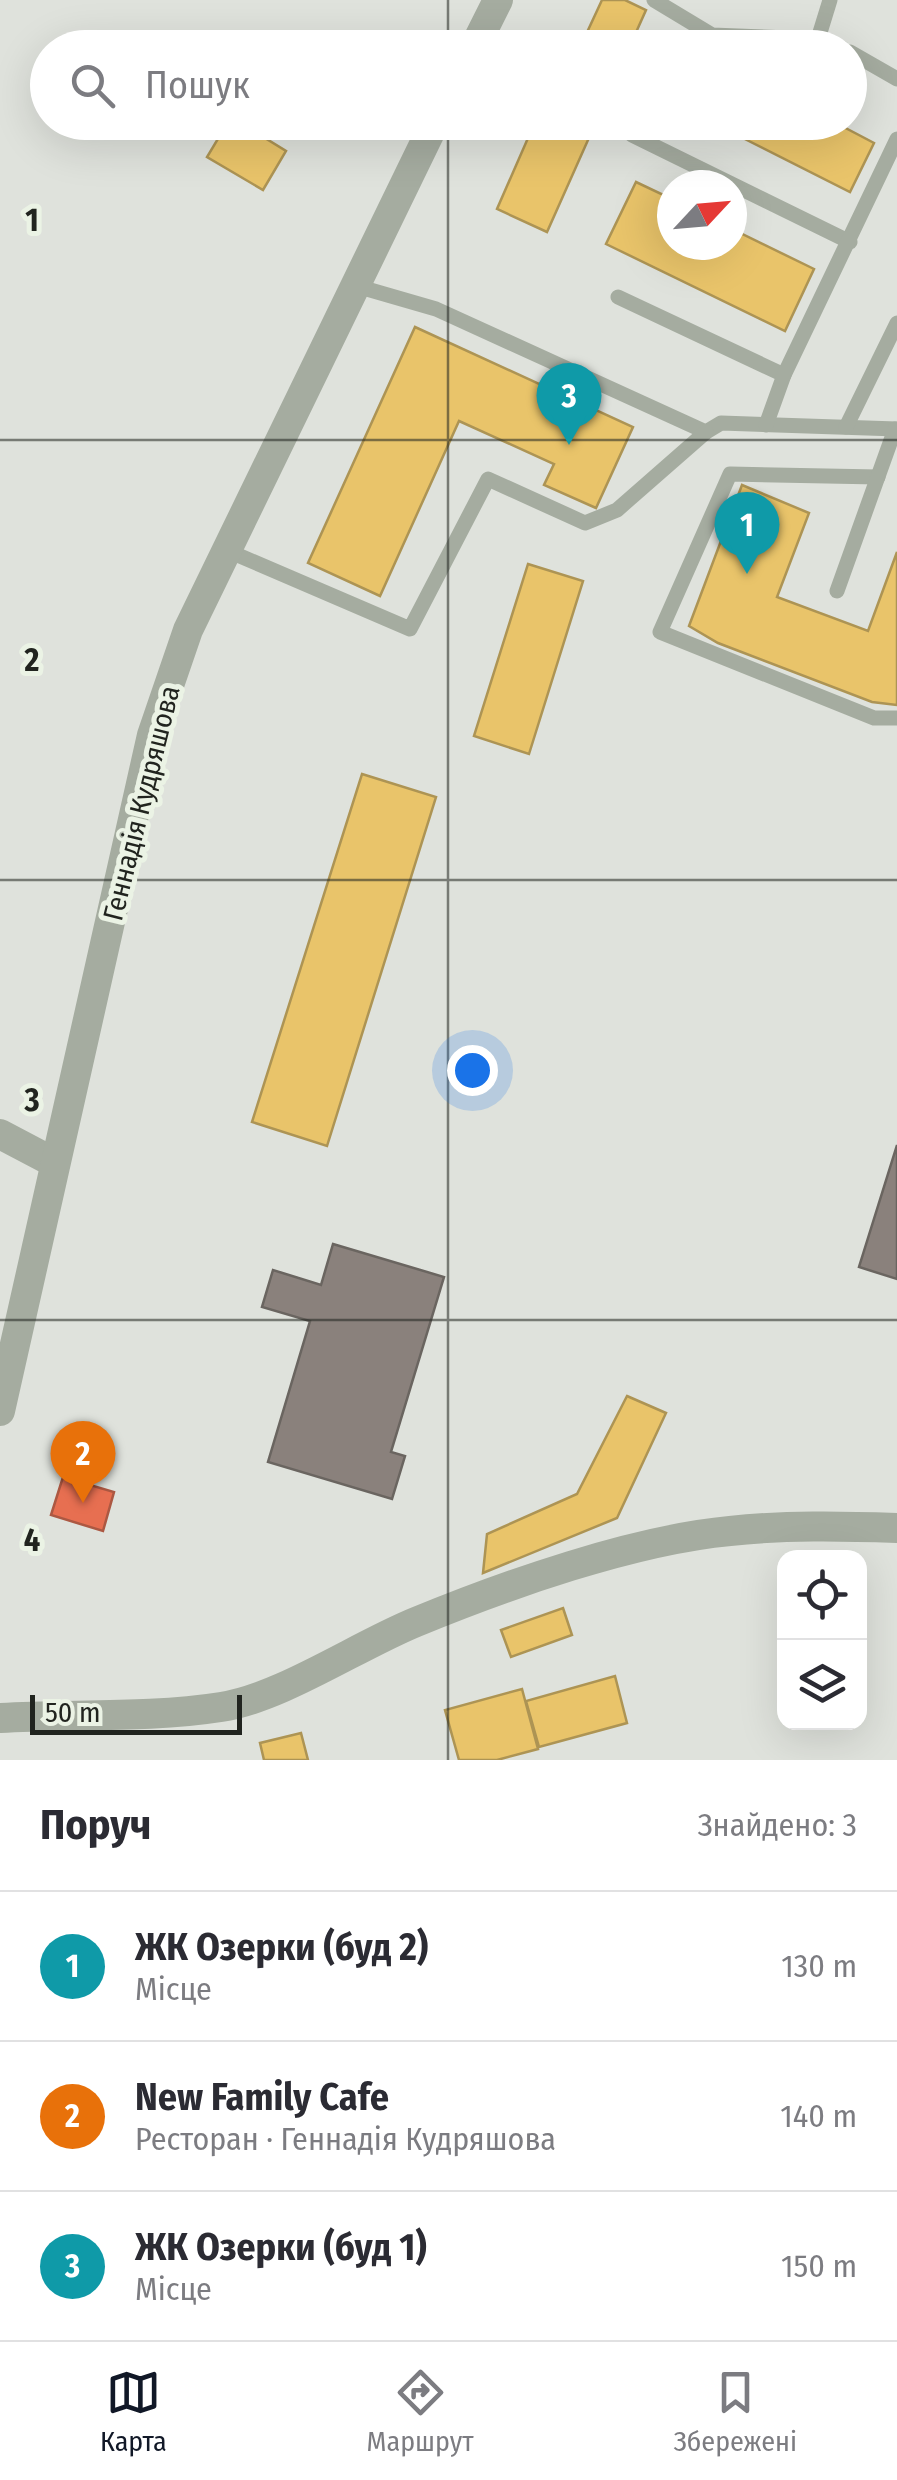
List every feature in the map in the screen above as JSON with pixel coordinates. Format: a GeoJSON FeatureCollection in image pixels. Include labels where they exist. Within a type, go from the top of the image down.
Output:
{"type":"FeatureCollection","features":[{"type":"Feature","properties":{"kind":"street"},"geometry":{"type":"LineString","coordinates":[[483,30],[498,0]]}},
{"type":"Feature","properties":{"kind":"street","name":"Геннадія Кудряшова"},"geometry":{"type":"LineString","coordinates":[[0,1412],[9,1335],[55,1163],[152,734],[188,630],[426,140]]}},
{"type":"Feature","properties":{"kind":"street"},"geometry":{"type":"LineString","coordinates":[[0,1134],[55,1163]]}},
{"type":"Feature","properties":{"kind":"street"},"geometry":{"type":"LineString","coordinates":[[0,1718],[222,1707],[262,1694],[415,1622],[554,1573],[672,1541],[744,1530],[833,1525],[897,1528]]}},
{"type":"Feature","properties":{"kind":"lane"},"geometry":{"type":"LineString","coordinates":[[654,0],[704,30]]}},
{"type":"Feature","properties":{"kind":"lane"},"geometry":{"type":"LineString","coordinates":[[821,30],[830,0]]}},
{"type":"Feature","properties":{"kind":"lane"},"geometry":{"type":"LineString","coordinates":[[867,62],[897,79]]}},
{"type":"Feature","properties":{"kind":"lane"},"geometry":{"type":"LineString","coordinates":[[766,425],[784,374],[897,139]]}},
{"type":"Feature","properties":{"kind":"lane"},"geometry":{"type":"LineString","coordinates":[[642,140],[850,242]]}},
{"type":"Feature","properties":{"kind":"lane"},"geometry":{"type":"LineString","coordinates":[[353,286],[436,309],[706,432]]}},
{"type":"Feature","properties":{"kind":"lane"},"geometry":{"type":"LineString","coordinates":[[618,297],[784,374]]}},
{"type":"Feature","properties":{"kind":"lane"},"geometry":{"type":"LineString","coordinates":[[846,427],[897,324]]}},
{"type":"Feature","properties":{"kind":"lane"},"geometry":{"type":"LineString","coordinates":[[226,550],[410,629],[488,480],[584,522],[616,510],[706,432],[722,423],[896,429],[838,590]]}},
{"type":"Feature","properties":{"kind":"lane"},"geometry":{"type":"LineString","coordinates":[[878,477],[730,474],[660,632],[874,718],[897,718]]}},
{"type":"Feature","properties":{"kind":"building: Житло"},"geometry":{"type":"Polygon","coordinates":[[[602,0],[625,0],[646,10],[637,30],[588,30],[602,0]]]}},
{"type":"Feature","properties":{"kind":"building: Житло"},"geometry":{"type":"Polygon","coordinates":[[[867,139],[874,143],[850,192],[747,140],[867,139]]]}},
{"type":"Feature","properties":{"kind":"building: Житло"},"geometry":{"type":"Polygon","coordinates":[[[217,140],[268,140],[286,151],[263,190],[207,157],[217,140]]]}},
{"type":"Feature","properties":{"kind":"building: Житло"},"geometry":{"type":"Polygon","coordinates":[[[527,140],[588,140],[547,232],[497,209],[527,140]]]}},
{"type":"Feature","properties":{"kind":"building: Житло"},"geometry":{"type":"Polygon","coordinates":[[[636,182],[657,192],[657,260],[747,260],[747,236],[814,269],[785,331],[606,244],[636,182]]]}},
{"type":"Feature","properties":{"kind":"building: Житло"},"geometry":{"type":"Polygon","coordinates":[[[415,327],[633,427],[596,508],[544,485],[554,464],[459,421],[380,596],[308,563],[415,327]]]}},
{"type":"Feature","properties":{"kind":"building: Житло"},"geometry":{"type":"Polygon","coordinates":[[[742,485],[809,513],[777,597],[868,631],[897,552],[897,705],[872,702],[718,643],[689,626],[742,485]]]}},
{"type":"Feature","properties":{"kind":"building: Житло"},"geometry":{"type":"Polygon","coordinates":[[[528,564],[583,581],[529,754],[474,736],[528,564]]]}},
{"type":"Feature","properties":{"kind":"building: Житло"},"geometry":{"type":"Polygon","coordinates":[[[362,774],[436,797],[327,1146],[252,1122],[362,774]]]}},
{"type":"Feature","properties":{"kind":"building: Житло"},"geometry":{"type":"Polygon","coordinates":[[[627,1396],[666,1413],[617,1518],[483,1573],[487,1534],[577,1494],[627,1396]]]}},
{"type":"Feature","properties":{"kind":"building: Житло"},"geometry":{"type":"Polygon","coordinates":[[[563,1608],[572,1635],[511,1657],[501,1630],[563,1608]]]}},
{"type":"Feature","properties":{"kind":"building: Житло"},"geometry":{"type":"Polygon","coordinates":[[[615,1676],[627,1723],[539,1747],[526,1701],[615,1676]]]}},
{"type":"Feature","properties":{"kind":"building: Житло"},"geometry":{"type":"Polygon","coordinates":[[[522,1689],[538,1749],[497,1760],[459,1760],[445,1710],[522,1689]]]}},
{"type":"Feature","properties":{"kind":"building: Житло"},"geometry":{"type":"Polygon","coordinates":[[[301,1733],[308,1760],[264,1760],[260,1743],[301,1733]]]}},
{"type":"Feature","properties":{"kind":"building: Торгівля"},"geometry":{"type":"Polygon","coordinates":[[[63,1477],[114,1492],[103,1531],[51,1515],[63,1477]]]}},
{"type":"Feature","properties":{"kind":"building: Промзона"},"geometry":{"type":"Polygon","coordinates":[[[897,1145],[897,1279],[859,1267],[897,1145]]]}},
{"type":"Feature","properties":{"kind":"building: Промзона"},"geometry":{"type":"Polygon","coordinates":[[[333,1244],[444,1277],[391,1452],[405,1456],[392,1499],[268,1462],[310,1321],[262,1307],[273,1270],[321,1285],[333,1244]]]}},
{"type":"Feature","properties":{"kind":"place","name":"ЖК Озерки (буд 1)"},"geometry":{"type":"Point","coordinates":[569,445]}},
{"type":"Feature","properties":{"kind":"place","name":"ЖК Озерки (буд 2)"},"geometry":{"type":"Point","coordinates":[747,574]}},
{"type":"Feature","properties":{"kind":"place","name":"New Family Cafe"},"geometry":{"type":"Point","coordinates":[83,1503]}}]}
